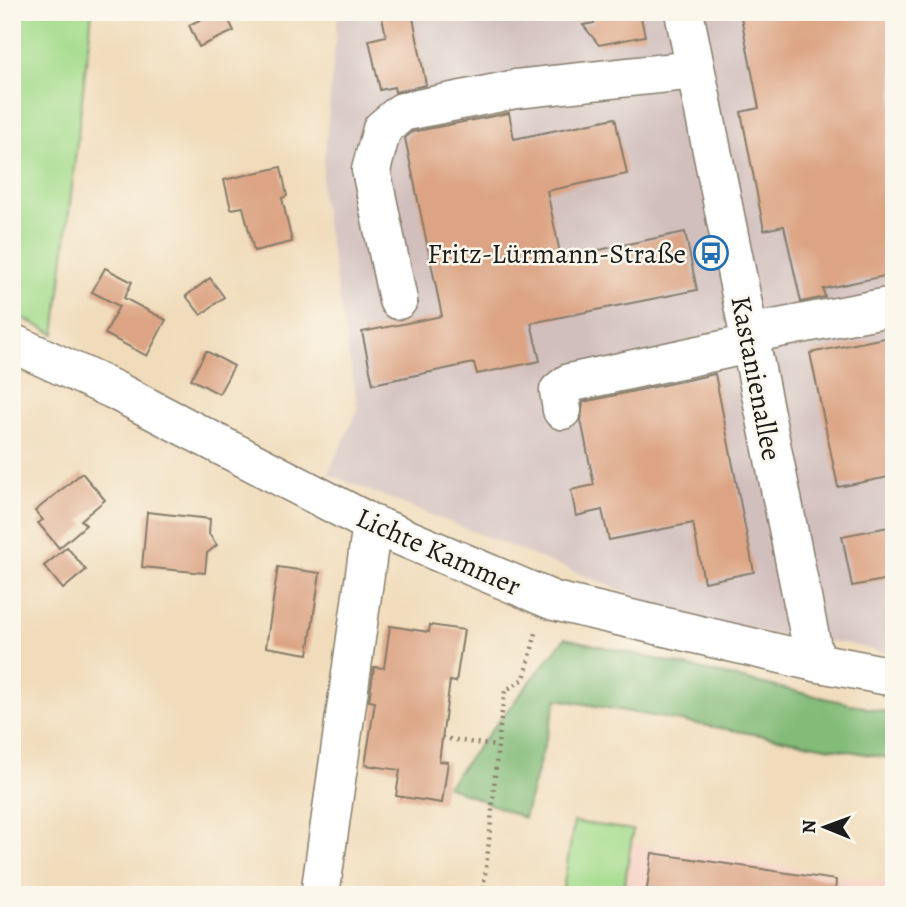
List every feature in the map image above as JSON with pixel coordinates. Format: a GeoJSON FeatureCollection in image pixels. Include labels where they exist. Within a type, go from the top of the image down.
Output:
{"type":"FeatureCollection","features":[{"type":"Feature","properties":{"kind":"street","name":"Kastanienallee"},"geometry":{"type":"LineString","coordinates":[[684,12],[815,662]]}},
{"type":"Feature","properties":{"kind":"street"},"geometry":{"type":"LineString","coordinates":[[398,300],[371,170],[382,129],[401,112],[516,89],[695,70]]}},
{"type":"Feature","properties":{"kind":"street"},"geometry":{"type":"LineString","coordinates":[[562,410],[559,391],[569,383],[894,306]]}},
{"type":"Feature","properties":{"kind":"street","name":"Lichte Kammer"},"geometry":{"type":"LineString","coordinates":[[12,344],[114,390],[372,524],[545,597],[815,662],[894,677]]}},
{"type":"Feature","properties":{"kind":"street"},"geometry":{"type":"LineString","coordinates":[[320,895],[372,524]]}},
{"type":"Feature","properties":{"kind":"path"},"geometry":{"type":"LineString","coordinates":[[482,895],[488,859],[496,746],[505,691],[524,679],[545,597]]}},
{"type":"Feature","properties":{"kind":"path"},"geometry":{"type":"LineString","coordinates":[[442,738],[496,746]]}},
{"type":"Feature","properties":{"kind":"shaded area"},"geometry":{"type":"Polygon","coordinates":[[[338,12],[894,12],[894,655],[849,644],[709,625],[328,474],[358,409],[321,193],[338,12]]]}},
{"type":"Feature","properties":{"kind":"shaded area"},"geometry":{"type":"Polygon","coordinates":[[[631,843],[894,883],[894,895],[623,895],[631,843]]]}},
{"type":"Feature","properties":{"kind":"green space"},"geometry":{"type":"Polygon","coordinates":[[[12,12],[92,12],[55,334],[12,313],[12,12]]]}},
{"type":"Feature","properties":{"kind":"green space"},"geometry":{"type":"Polygon","coordinates":[[[565,638],[894,714],[894,759],[557,699],[524,818],[447,786],[565,638]]]}},
{"type":"Feature","properties":{"kind":"green space"},"geometry":{"type":"Polygon","coordinates":[[[574,822],[633,830],[623,895],[562,895],[574,822]]]}},
{"type":"Feature","properties":{"kind":"building"},"geometry":{"type":"Polygon","coordinates":[[[216,12],[225,12],[234,31],[199,47],[189,25],[216,12]]]}},
{"type":"Feature","properties":{"kind":"building"},"geometry":{"type":"Polygon","coordinates":[[[381,12],[412,12],[426,85],[395,92],[394,87],[380,90],[369,40],[386,36],[381,12]]]}},
{"type":"Feature","properties":{"kind":"building"},"geometry":{"type":"Polygon","coordinates":[[[592,12],[640,12],[645,36],[599,45],[583,25],[594,23],[592,12]]]}},
{"type":"Feature","properties":{"kind":"building"},"geometry":{"type":"Polygon","coordinates":[[[740,12],[892,12],[894,274],[823,289],[825,297],[801,302],[784,226],[764,230],[741,112],[759,108],[740,12]]]}},
{"type":"Feature","properties":{"kind":"building"},"geometry":{"type":"Polygon","coordinates":[[[509,113],[514,139],[615,118],[627,174],[547,191],[561,258],[685,232],[697,290],[531,323],[540,361],[477,374],[474,363],[373,384],[362,332],[442,316],[405,138],[412,132],[509,113]]]}},
{"type":"Feature","properties":{"kind":"building"},"geometry":{"type":"Polygon","coordinates":[[[281,167],[287,196],[282,198],[292,242],[254,251],[243,207],[231,209],[224,180],[281,167]]]}},
{"type":"Feature","properties":{"kind":"building"},"geometry":{"type":"Polygon","coordinates":[[[105,268],[132,282],[124,298],[166,320],[147,356],[105,334],[119,306],[92,292],[105,268]]]}},
{"type":"Feature","properties":{"kind":"building"},"geometry":{"type":"Polygon","coordinates":[[[210,278],[224,297],[201,315],[186,296],[210,278]]]}},
{"type":"Feature","properties":{"kind":"building"},"geometry":{"type":"Polygon","coordinates":[[[894,336],[894,476],[838,487],[810,353],[894,336]]]}},
{"type":"Feature","properties":{"kind":"building"},"geometry":{"type":"Polygon","coordinates":[[[206,351],[234,366],[219,394],[191,379],[206,351]]]}},
{"type":"Feature","properties":{"kind":"building"},"geometry":{"type":"Polygon","coordinates":[[[715,374],[754,572],[704,582],[693,523],[609,540],[602,510],[576,516],[571,490],[594,485],[581,420],[583,402],[715,374]]]}},
{"type":"Feature","properties":{"kind":"building"},"geometry":{"type":"Polygon","coordinates":[[[82,473],[105,500],[81,520],[86,525],[59,548],[38,523],[43,520],[35,511],[82,473]]]}},
{"type":"Feature","properties":{"kind":"building"},"geometry":{"type":"Polygon","coordinates":[[[147,512],[210,519],[209,534],[217,545],[207,553],[205,573],[142,567],[147,512]]]}},
{"type":"Feature","properties":{"kind":"building"},"geometry":{"type":"Polygon","coordinates":[[[894,526],[894,578],[852,586],[842,536],[894,526]]]}},
{"type":"Feature","properties":{"kind":"building"},"geometry":{"type":"Polygon","coordinates":[[[67,547],[86,570],[63,589],[44,566],[67,547]]]}},
{"type":"Feature","properties":{"kind":"building"},"geometry":{"type":"Polygon","coordinates":[[[278,567],[320,573],[308,654],[266,647],[278,567]]]}},
{"type":"Feature","properties":{"kind":"building"},"geometry":{"type":"Polygon","coordinates":[[[430,625],[464,630],[456,682],[450,681],[439,761],[448,762],[442,803],[396,796],[400,770],[365,765],[375,702],[369,701],[374,667],[384,668],[390,626],[429,632],[430,625]]]}},
{"type":"Feature","properties":{"kind":"building"},"geometry":{"type":"Polygon","coordinates":[[[652,853],[836,880],[835,895],[646,895],[652,853]]]}},
{"type":"Feature","properties":{"kind":"place","name":"Fritz-Lürmann-Straße"},"geometry":{"type":"Point","coordinates":[711,253]}}]}
